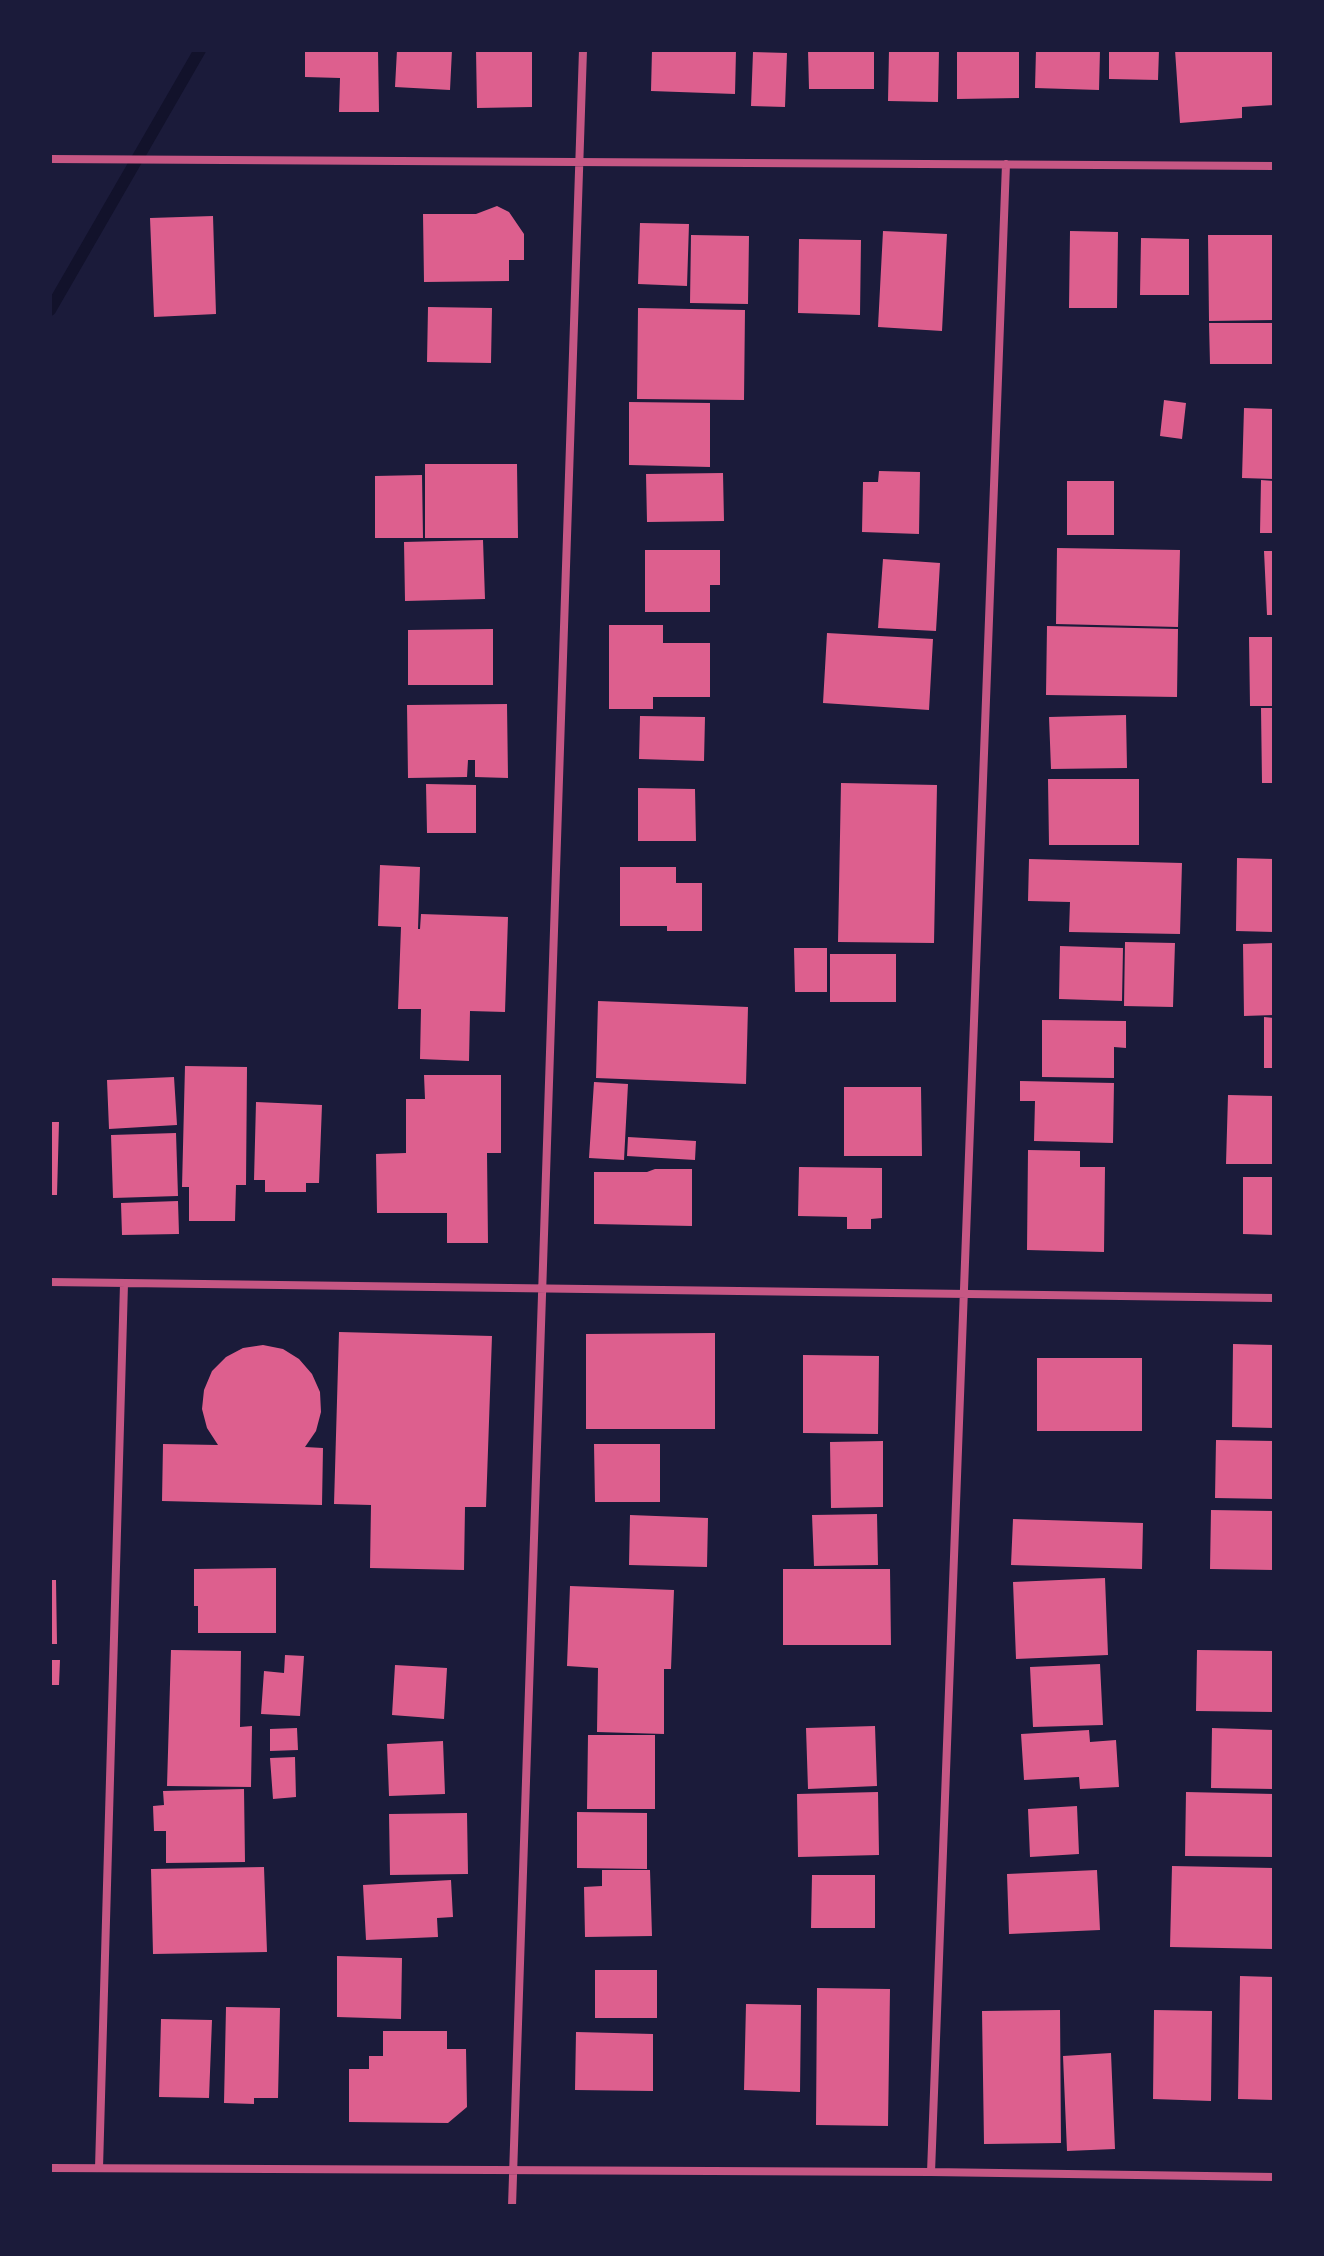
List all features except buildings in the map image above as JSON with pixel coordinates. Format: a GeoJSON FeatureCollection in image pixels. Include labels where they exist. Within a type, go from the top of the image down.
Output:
{"type":"FeatureCollection","features":[{"type":"Feature","properties":{"kind":"street"},"geometry":{"type":"LineString","coordinates":[[512,2206],[583,50]]}},
{"type":"Feature","properties":{"kind":"street"},"geometry":{"type":"LineString","coordinates":[[50,159],[1274,166]]}},
{"type":"Feature","properties":{"kind":"street"},"geometry":{"type":"LineString","coordinates":[[931,2172],[1006,164]]}},
{"type":"Feature","properties":{"kind":"street"},"geometry":{"type":"LineString","coordinates":[[50,1282],[1274,1298]]}},
{"type":"Feature","properties":{"kind":"street"},"geometry":{"type":"LineString","coordinates":[[99,2168],[124,1284]]}},
{"type":"Feature","properties":{"kind":"street"},"geometry":{"type":"LineString","coordinates":[[50,2168],[931,2172],[1274,2177]]}},
{"type":"Feature","properties":{"kind":"waterway"},"geometry":{"type":"LineString","coordinates":[[50,310],[200,50]]}}]}
